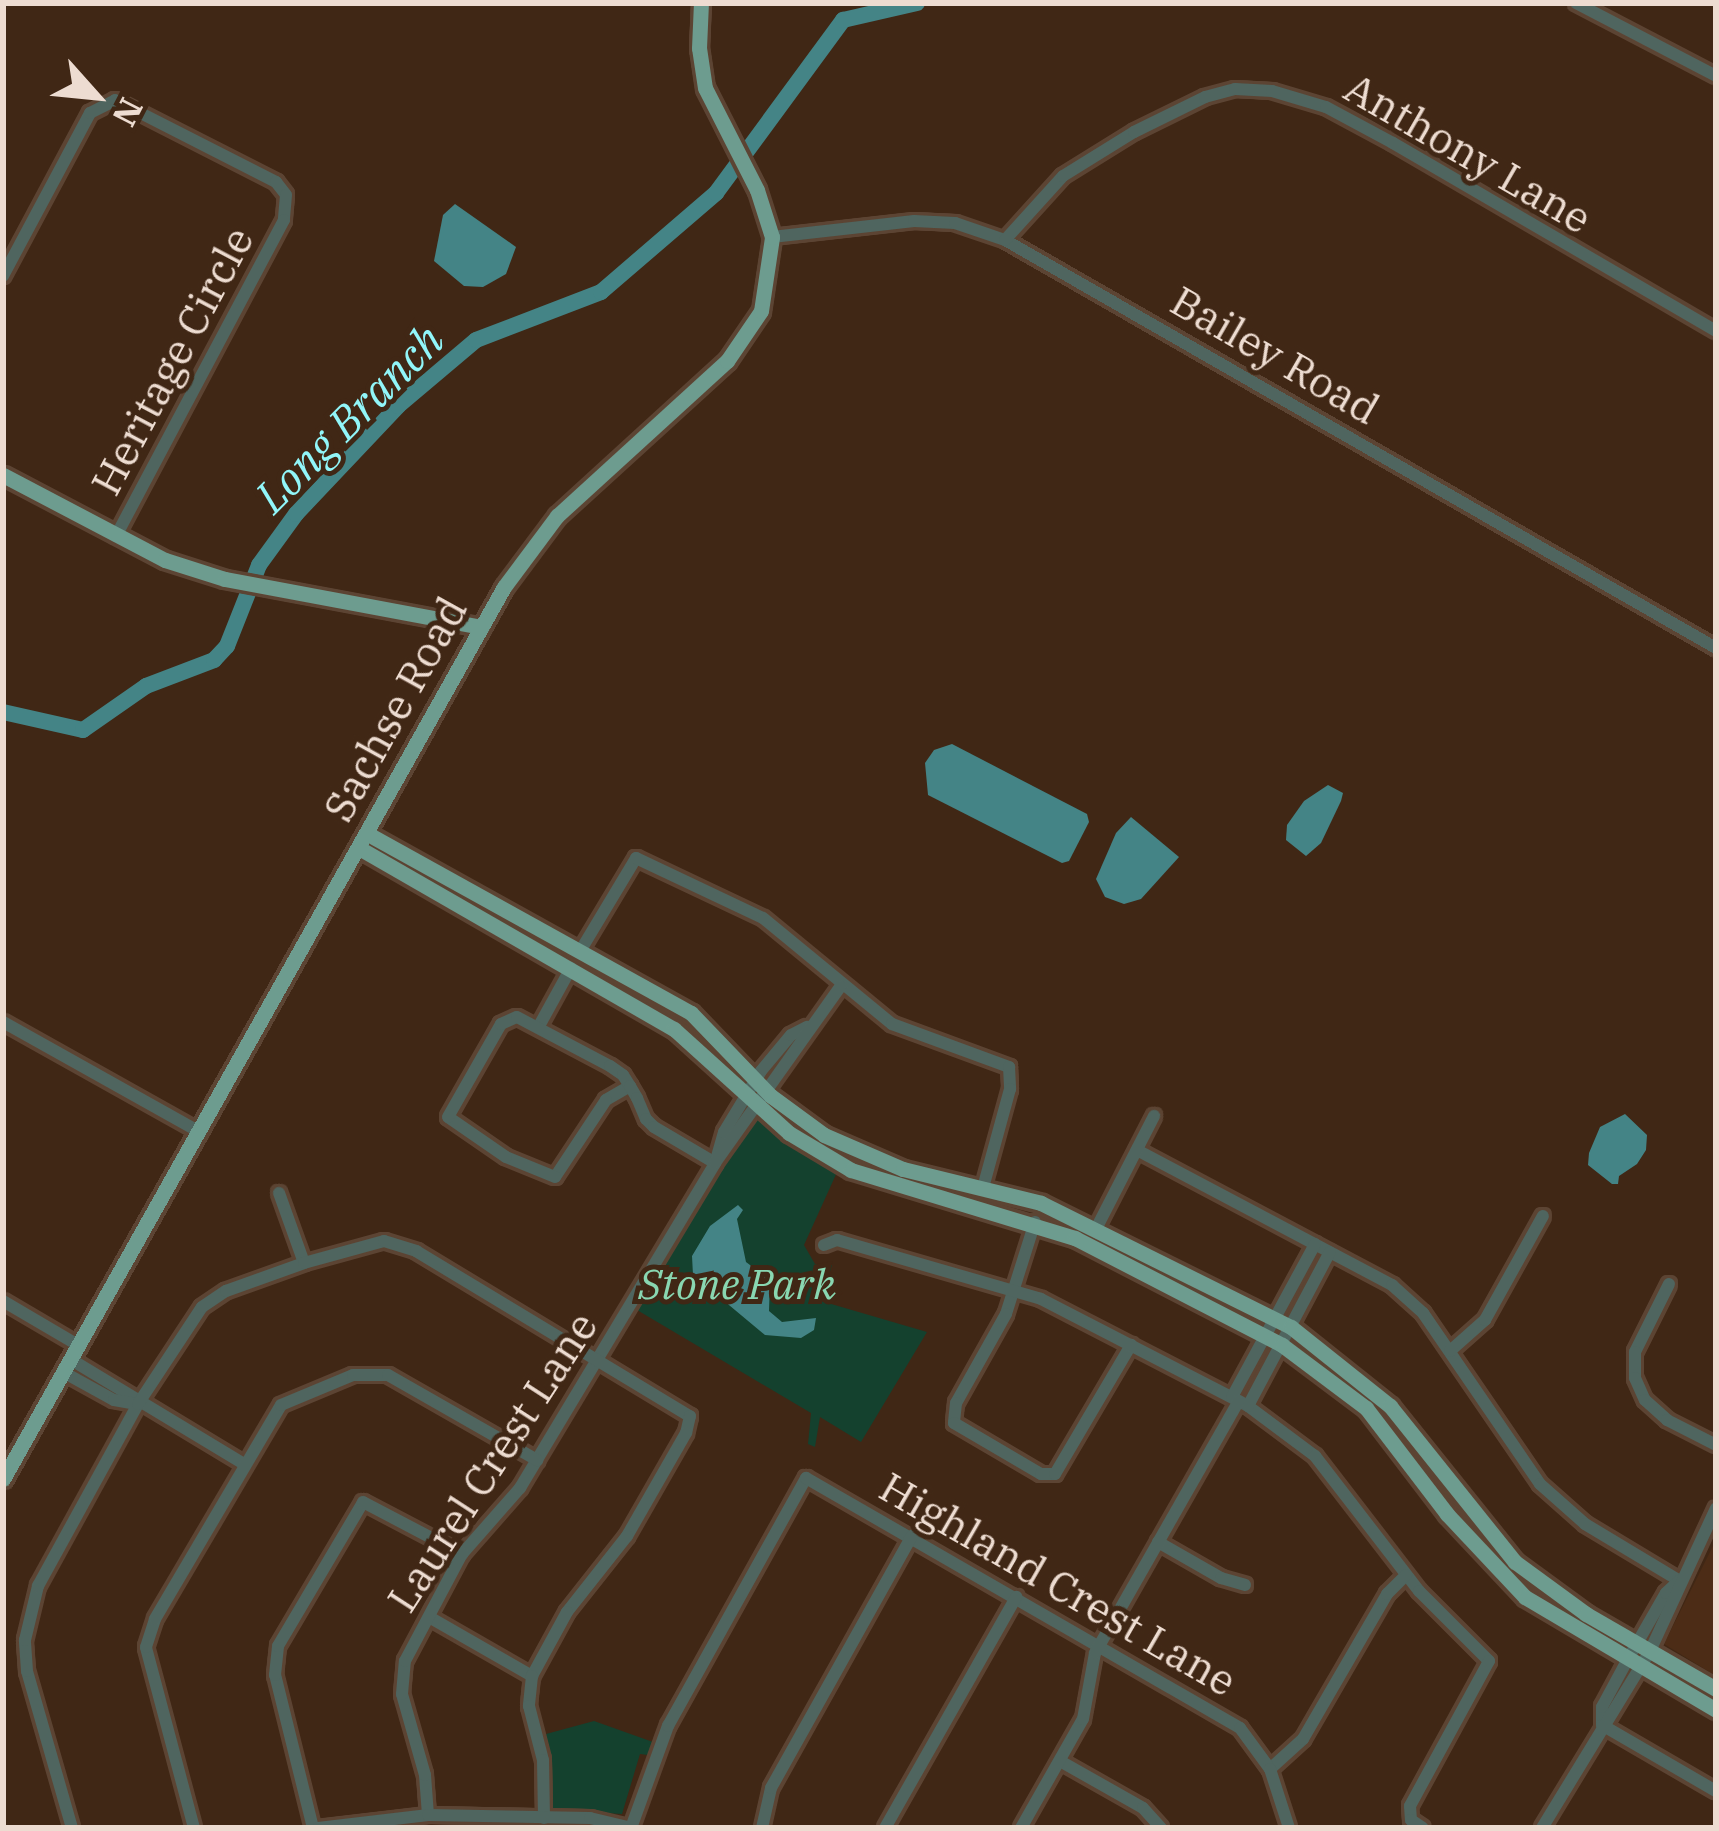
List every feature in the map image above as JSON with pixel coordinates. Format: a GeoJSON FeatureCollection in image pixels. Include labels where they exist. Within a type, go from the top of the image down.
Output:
{"type":"FeatureCollection","features":[{"type":"Feature","properties":{"kind":"main road","name":"Sachse Road"},"geometry":{"type":"LineString","coordinates":[[3,1479],[482,627],[557,516],[744,340],[767,293],[772,237],[757,190],[728,140],[700,64],[701,3]]}},
{"type":"Feature","properties":{"kind":"main road"},"geometry":{"type":"LineString","coordinates":[[3,475],[165,560],[225,579],[482,627]]}},
{"type":"Feature","properties":{"kind":"main road"},"geometry":{"type":"LineString","coordinates":[[363,841],[582,948],[701,1020],[789,1133],[877,1182],[1035,1222],[1282,1345],[1366,1408],[1447,1514],[1526,1597],[1716,1710]]}},
{"type":"Feature","properties":{"kind":"main road"},"geometry":{"type":"LineString","coordinates":[[363,841],[674,1030],[824,1136],[860,1153],[1041,1203],[1284,1323],[1390,1406],[1515,1562],[1716,1689]]}},
{"type":"Feature","properties":{"kind":"street"},"geometry":{"type":"LineString","coordinates":[[1576,3],[1716,76]]}},
{"type":"Feature","properties":{"kind":"street","name":"Anthony Lane"},"geometry":{"type":"LineString","coordinates":[[1004,240],[1063,176],[1134,132],[1205,97],[1234,89],[1272,91],[1326,107],[1401,147],[1716,331]]}},
{"type":"Feature","properties":{"kind":"street","name":"Heritage Circle"},"geometry":{"type":"LineString","coordinates":[[3,276],[90,113],[116,100],[276,182],[286,195],[284,220],[116,536]]}},
{"type":"Feature","properties":{"kind":"street","name":"Bailey Road"},"geometry":{"type":"LineString","coordinates":[[772,237],[914,221],[956,224],[1004,240],[1716,648]]}},
{"type":"Feature","properties":{"kind":"street"},"geometry":{"type":"LineString","coordinates":[[582,948],[628,863],[642,858],[781,929],[841,986],[912,1034],[1009,1067],[1010,1089],[983,1188]]}},
{"type":"Feature","properties":{"kind":"street"},"geometry":{"type":"LineString","coordinates":[[539,1026],[571,968]]}},
{"type":"Feature","properties":{"kind":"street","name":"Laurel Crest Lane"},"geometry":{"type":"LineString","coordinates":[[428,1815],[424,1774],[401,1678],[429,1617],[462,1554],[520,1488],[601,1359],[715,1163],[724,1132],[841,986]]}},
{"type":"Feature","properties":{"kind":"street"},"geometry":{"type":"LineString","coordinates":[[630,1087],[606,1100],[555,1177],[451,1124],[451,1108],[501,1024],[517,1017],[610,1066],[630,1087],[654,1127],[715,1163]]}},
{"type":"Feature","properties":{"kind":"street"},"geometry":{"type":"LineString","coordinates":[[3,1022],[200,1132]]}},
{"type":"Feature","properties":{"kind":"street"},"geometry":{"type":"LineString","coordinates":[[1097,1227],[1154,1116]]}},
{"type":"Feature","properties":{"kind":"street"},"geometry":{"type":"LineString","coordinates":[[1137,1150],[1392,1285],[1424,1313],[1540,1484],[1585,1524],[1680,1581]]}},
{"type":"Feature","properties":{"kind":"street"},"geometry":{"type":"LineString","coordinates":[[279,1193],[304,1263]]}},
{"type":"Feature","properties":{"kind":"street"},"geometry":{"type":"LineString","coordinates":[[1450,1351],[1485,1320],[1543,1216]]}},
{"type":"Feature","properties":{"kind":"street"},"geometry":{"type":"LineString","coordinates":[[1035,1222],[1013,1289],[952,1420],[1041,1474],[1059,1470],[1131,1345]]}},
{"type":"Feature","properties":{"kind":"street"},"geometry":{"type":"LineString","coordinates":[[824,1244],[837,1240],[1013,1289],[1240,1401],[1328,1470],[1406,1575],[1489,1661],[1410,1806],[1411,1820],[1423,1828]]}},
{"type":"Feature","properties":{"kind":"street"},"geometry":{"type":"LineString","coordinates":[[72,1828],[27,1671],[29,1611],[138,1404],[202,1306],[226,1291],[304,1263],[372,1242],[394,1241],[601,1359],[690,1416],[686,1433],[627,1536],[567,1612],[532,1676],[529,1706],[543,1760],[544,1818]]}},
{"type":"Feature","properties":{"kind":"street"},"geometry":{"type":"LineString","coordinates":[[1022,1828],[1085,1713],[1099,1645],[1240,1401],[1282,1345],[1284,1323],[1315,1244]]}},
{"type":"Feature","properties":{"kind":"street"},"geometry":{"type":"LineString","coordinates":[[1240,1401],[1266,1337],[1284,1323],[1330,1252]]}},
{"type":"Feature","properties":{"kind":"street"},"geometry":{"type":"LineString","coordinates":[[1669,1284],[1635,1352],[1635,1378],[1645,1400],[1667,1420],[1716,1445]]}},
{"type":"Feature","properties":{"kind":"street"},"geometry":{"type":"LineString","coordinates":[[3,1300],[70,1359],[244,1464]]}},
{"type":"Feature","properties":{"kind":"street"},"geometry":{"type":"LineString","coordinates":[[194,1828],[146,1647],[155,1619],[281,1405],[297,1394],[372,1371],[388,1375],[537,1460]]}},
{"type":"Feature","properties":{"kind":"street","name":"Highland Crest Lane"},"geometry":{"type":"LineString","coordinates":[[631,1828],[668,1726],[806,1478],[1240,1728],[1270,1769],[1289,1828]]}},
{"type":"Feature","properties":{"kind":"street"},"geometry":{"type":"LineString","coordinates":[[462,1554],[362,1502],[278,1646],[275,1675],[316,1828],[428,1815],[590,1818],[631,1828]]}},
{"type":"Feature","properties":{"kind":"street"},"geometry":{"type":"LineString","coordinates":[[1543,1828],[1602,1725],[1616,1714],[1644,1647],[1678,1600],[1680,1581],[1716,1508]]}},
{"type":"Feature","properties":{"kind":"street"},"geometry":{"type":"LineString","coordinates":[[763,1828],[771,1788],[912,1536]]}},
{"type":"Feature","properties":{"kind":"street"},"geometry":{"type":"LineString","coordinates":[[1158,1542],[1221,1578],[1245,1585]]}},
{"type":"Feature","properties":{"kind":"street"},"geometry":{"type":"LineString","coordinates":[[1270,1769],[1303,1739],[1387,1594],[1406,1575]]}},
{"type":"Feature","properties":{"kind":"street"},"geometry":{"type":"LineString","coordinates":[[885,1828],[1016,1597]]}},
{"type":"Feature","properties":{"kind":"street"},"geometry":{"type":"LineString","coordinates":[[429,1617],[532,1676]]}},
{"type":"Feature","properties":{"kind":"street"},"geometry":{"type":"LineString","coordinates":[[1602,1725],[1716,1791]]}},
{"type":"Feature","properties":{"kind":"street"},"geometry":{"type":"LineString","coordinates":[[1060,1762],[1143,1808],[1162,1828]]}},
{"type":"Feature","properties":{"kind":"shaded area"},"geometry":{"type":"Polygon","coordinates":[[[1716,1540],[1716,1676],[1664,1644],[1716,1540]]]}},
{"type":"Feature","properties":{"kind":"green space","name":"Stone Park"},"geometry":{"type":"Polygon","coordinates":[[[761,1119],[838,1170],[804,1245],[815,1264],[832,1265],[821,1301],[927,1332],[861,1442],[820,1417],[815,1447],[808,1444],[811,1413],[637,1310],[722,1161],[752,1122],[761,1119]]]}},
{"type":"Feature","properties":{"kind":"green space"},"geometry":{"type":"Polygon","coordinates":[[[594,1721],[653,1742],[648,1755],[640,1754],[622,1814],[551,1810],[546,1734],[594,1721]]]}},
{"type":"Feature","properties":{"kind":"water"},"geometry":{"type":"Polygon","coordinates":[[[455,204],[516,247],[506,274],[483,287],[464,286],[434,261],[443,215],[455,204]]]}},
{"type":"Feature","properties":{"kind":"water"},"geometry":{"type":"Polygon","coordinates":[[[952,744],[1087,814],[1089,822],[1069,861],[1062,863],[928,795],[925,763],[934,750],[952,744]]]}},
{"type":"Feature","properties":{"kind":"water"},"geometry":{"type":"Polygon","coordinates":[[[1328,785],[1343,793],[1341,801],[1321,843],[1306,856],[1286,840],[1287,825],[1304,801],[1328,785]]]}},
{"type":"Feature","properties":{"kind":"water"},"geometry":{"type":"Polygon","coordinates":[[[1131,817],[1179,857],[1141,899],[1124,904],[1105,897],[1096,879],[1116,833],[1131,817]]]}},
{"type":"Feature","properties":{"kind":"water"},"geometry":{"type":"Polygon","coordinates":[[[1625,1114],[1647,1135],[1646,1150],[1637,1164],[1619,1176],[1618,1184],[1612,1184],[1588,1165],[1589,1153],[1600,1127],[1625,1114]]]}},
{"type":"Feature","properties":{"kind":"water"},"geometry":{"type":"Polygon","coordinates":[[[738,1205],[743,1210],[737,1219],[746,1262],[770,1280],[769,1311],[782,1322],[816,1318],[814,1330],[801,1338],[765,1335],[693,1275],[692,1256],[710,1226],[738,1205]]]}},
{"type":"Feature","properties":{"kind":"waterway","name":"Long Branch"},"geometry":{"type":"LineString","coordinates":[[3,712],[83,730],[146,686],[214,660],[227,646],[259,565],[296,514],[398,406],[476,340],[601,292],[716,193],[843,20],[917,3]]}}]}
